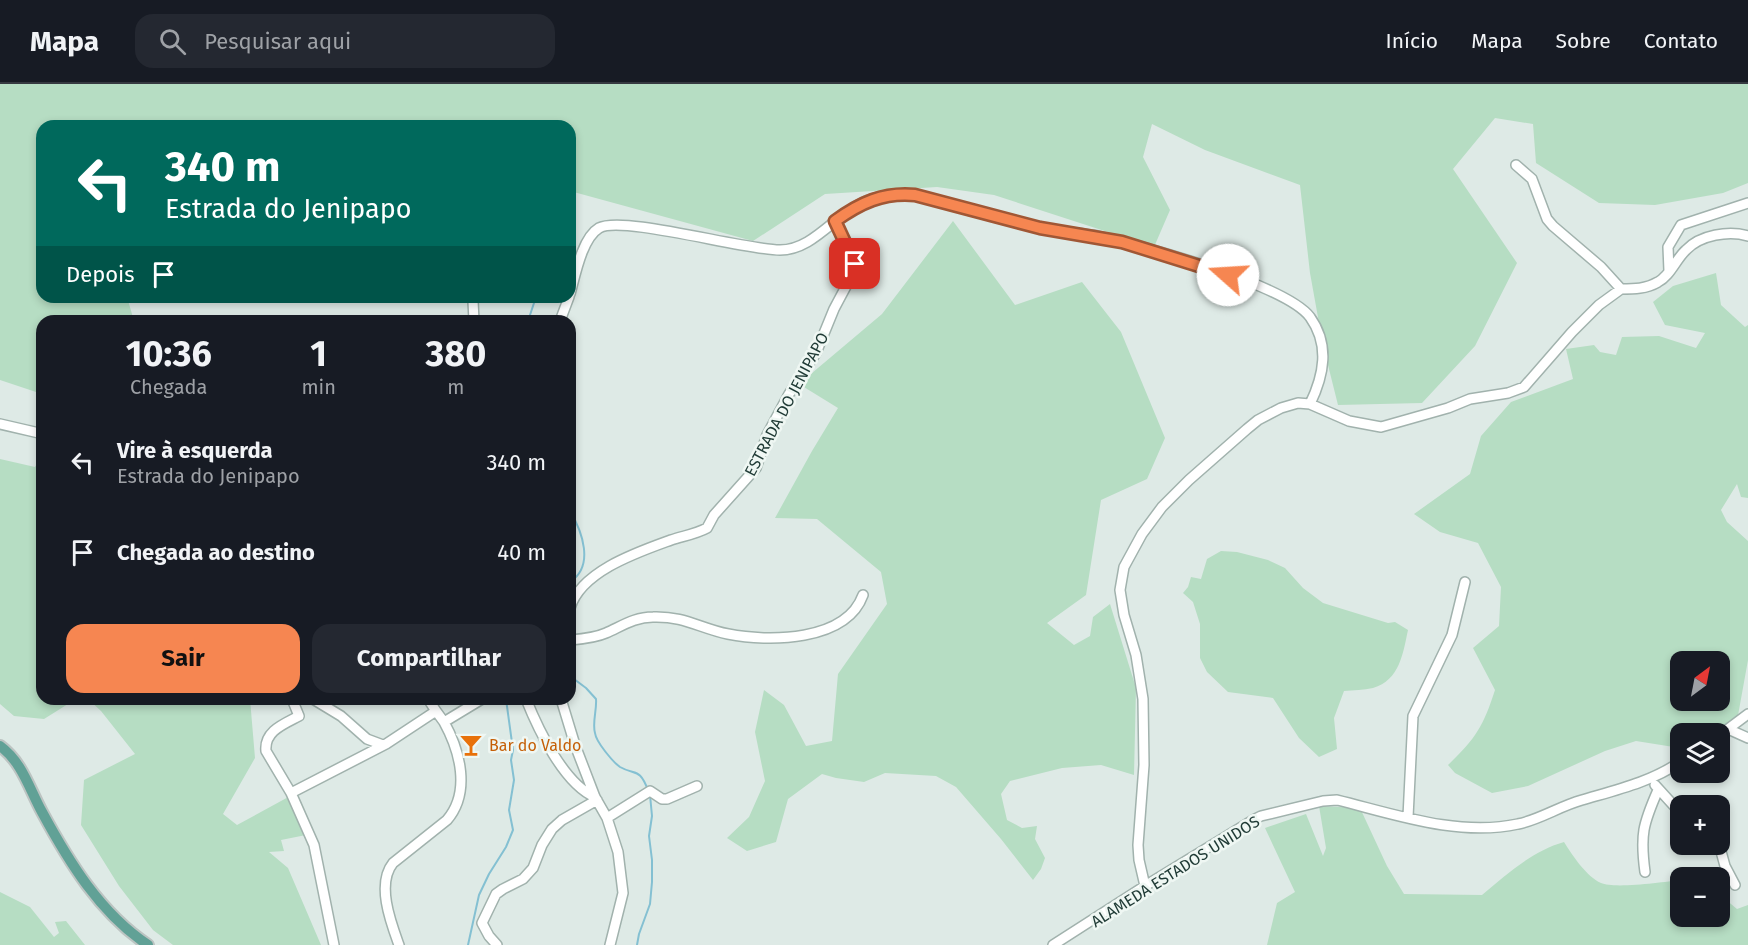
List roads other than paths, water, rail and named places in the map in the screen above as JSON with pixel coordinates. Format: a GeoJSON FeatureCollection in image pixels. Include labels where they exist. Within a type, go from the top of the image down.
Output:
{"type":"FeatureCollection","features":[{"type":"Feature","properties":{"kind":"main road"},"geometry":{"type":"LineString","coordinates":[[0,746],[23,771],[61,847],[104,907],[122,927],[148,945]]}},
{"type":"Feature","properties":{"kind":"street"},"geometry":{"type":"LineString","coordinates":[[1516,165],[1532,179],[1547,219],[1601,267],[1621,289]]}},
{"type":"Feature","properties":{"kind":"street"},"geometry":{"type":"LineString","coordinates":[[576,257],[600,227],[611,224],[774,250],[796,249],[857,206],[870,200],[898,193],[915,195],[1040,228],[1122,242],[1244,280],[1290,300],[1311,319],[1319,337],[1324,364],[1320,383],[1310,404]]}},
{"type":"Feature","properties":{"kind":"street"},"geometry":{"type":"LineString","coordinates":[[1669,271],[1668,247],[1681,225],[1748,203]]}},
{"type":"Feature","properties":{"kind":"street","name":"ESTRADA DO JENIPAPO"},"geometry":{"type":"LineString","coordinates":[[576,593],[587,581],[603,570],[631,556],[707,528],[714,515],[756,468],[767,435],[789,394],[816,353],[834,309],[854,270],[853,257],[835,221]]}},
{"type":"Feature","properties":{"kind":"street"},"geometry":{"type":"LineString","coordinates":[[1144,886],[1138,860],[1144,765],[1143,699],[1136,655],[1120,590],[1124,567],[1142,534],[1162,507],[1247,429],[1258,420],[1281,408],[1298,403],[1310,404],[1349,421],[1381,427],[1448,408],[1470,399],[1508,393],[1524,387],[1572,332],[1599,305],[1621,289],[1640,289],[1659,282],[1687,248],[1698,240],[1731,233],[1748,236]]}},
{"type":"Feature","properties":{"kind":"street"},"geometry":{"type":"LineString","coordinates":[[0,424],[36,432]]}},
{"type":"Feature","properties":{"kind":"street"},"geometry":{"type":"LineString","coordinates":[[1408,817],[1413,716],[1452,636],[1465,582]]}},
{"type":"Feature","properties":{"kind":"street"},"geometry":{"type":"LineString","coordinates":[[576,639],[605,634],[623,624],[651,616],[675,617],[728,634],[806,636],[825,630],[851,615],[863,596]]}},
{"type":"Feature","properties":{"kind":"street"},"geometry":{"type":"LineString","coordinates":[[294,705],[299,716],[271,733],[265,744],[270,760],[291,793],[314,845],[334,945]]}},
{"type":"Feature","properties":{"kind":"street"},"geometry":{"type":"LineString","coordinates":[[324,705],[341,716],[367,739],[383,746]]}},
{"type":"Feature","properties":{"kind":"street"},"geometry":{"type":"LineString","coordinates":[[399,945],[387,909],[388,870],[393,863],[447,819],[458,803],[461,771],[454,740],[432,705]]}},
{"type":"Feature","properties":{"kind":"street"},"geometry":{"type":"LineString","coordinates":[[444,722],[472,705]]}},
{"type":"Feature","properties":{"kind":"street"},"geometry":{"type":"LineString","coordinates":[[529,705],[565,770],[587,794],[596,799]]}},
{"type":"Feature","properties":{"kind":"street"},"geometry":{"type":"LineString","coordinates":[[563,705],[575,745],[596,799],[607,818],[618,852],[623,886],[610,945]]}},
{"type":"Feature","properties":{"kind":"street"},"geometry":{"type":"LineString","coordinates":[[291,793],[383,746],[436,711]]}},
{"type":"Feature","properties":{"kind":"street"},"geometry":{"type":"LineString","coordinates":[[1730,728],[1748,714]]}},
{"type":"Feature","properties":{"kind":"street"},"geometry":{"type":"LineString","coordinates":[[1730,730],[1748,738]]}},
{"type":"Feature","properties":{"kind":"street","name":"ALAMEDA ESTADOS UNIDOS"},"geometry":{"type":"LineString","coordinates":[[1053,945],[1144,886],[1261,816],[1323,801],[1337,800],[1462,827],[1514,825],[1575,801],[1650,779],[1670,768]]}},
{"type":"Feature","properties":{"kind":"street"},"geometry":{"type":"LineString","coordinates":[[1650,779],[1670,802]]}},
{"type":"Feature","properties":{"kind":"street"},"geometry":{"type":"LineString","coordinates":[[607,818],[650,791],[667,800],[697,786]]}},
{"type":"Feature","properties":{"kind":"street"},"geometry":{"type":"LineString","coordinates":[[1645,872],[1643,827],[1658,790]]}},
{"type":"Feature","properties":{"kind":"street"},"geometry":{"type":"LineString","coordinates":[[496,945],[482,923],[496,894],[523,879],[533,868],[542,845],[552,829],[562,820],[596,799]]}},
{"type":"Feature","properties":{"kind":"street"},"geometry":{"type":"LineString","coordinates":[[1722,855],[1735,885]]}},
{"type":"Feature","properties":{"kind":"waterway"},"geometry":{"type":"LineString","coordinates":[[530,315],[534,303]]}},
{"type":"Feature","properties":{"kind":"waterway"},"geometry":{"type":"LineString","coordinates":[[576,522],[584,548],[582,567],[576,577]]}},
{"type":"Feature","properties":{"kind":"waterway"},"geometry":{"type":"LineString","coordinates":[[576,680],[596,699],[594,721],[596,737],[620,767],[637,773],[642,778],[648,790]]}},
{"type":"Feature","properties":{"kind":"waterway"},"geometry":{"type":"LineString","coordinates":[[468,945],[479,895],[513,830],[509,810],[514,780],[511,760],[513,750],[507,705]]}},
{"type":"Feature","properties":{"kind":"waterway"},"geometry":{"type":"LineString","coordinates":[[637,945],[650,904],[652,882],[649,836],[652,816],[650,795]]}},
{"type":"Feature","properties":{"kind":"place","name":"Bar do Valdo"},"geometry":{"type":"Point","coordinates":[471,745]}}]}
